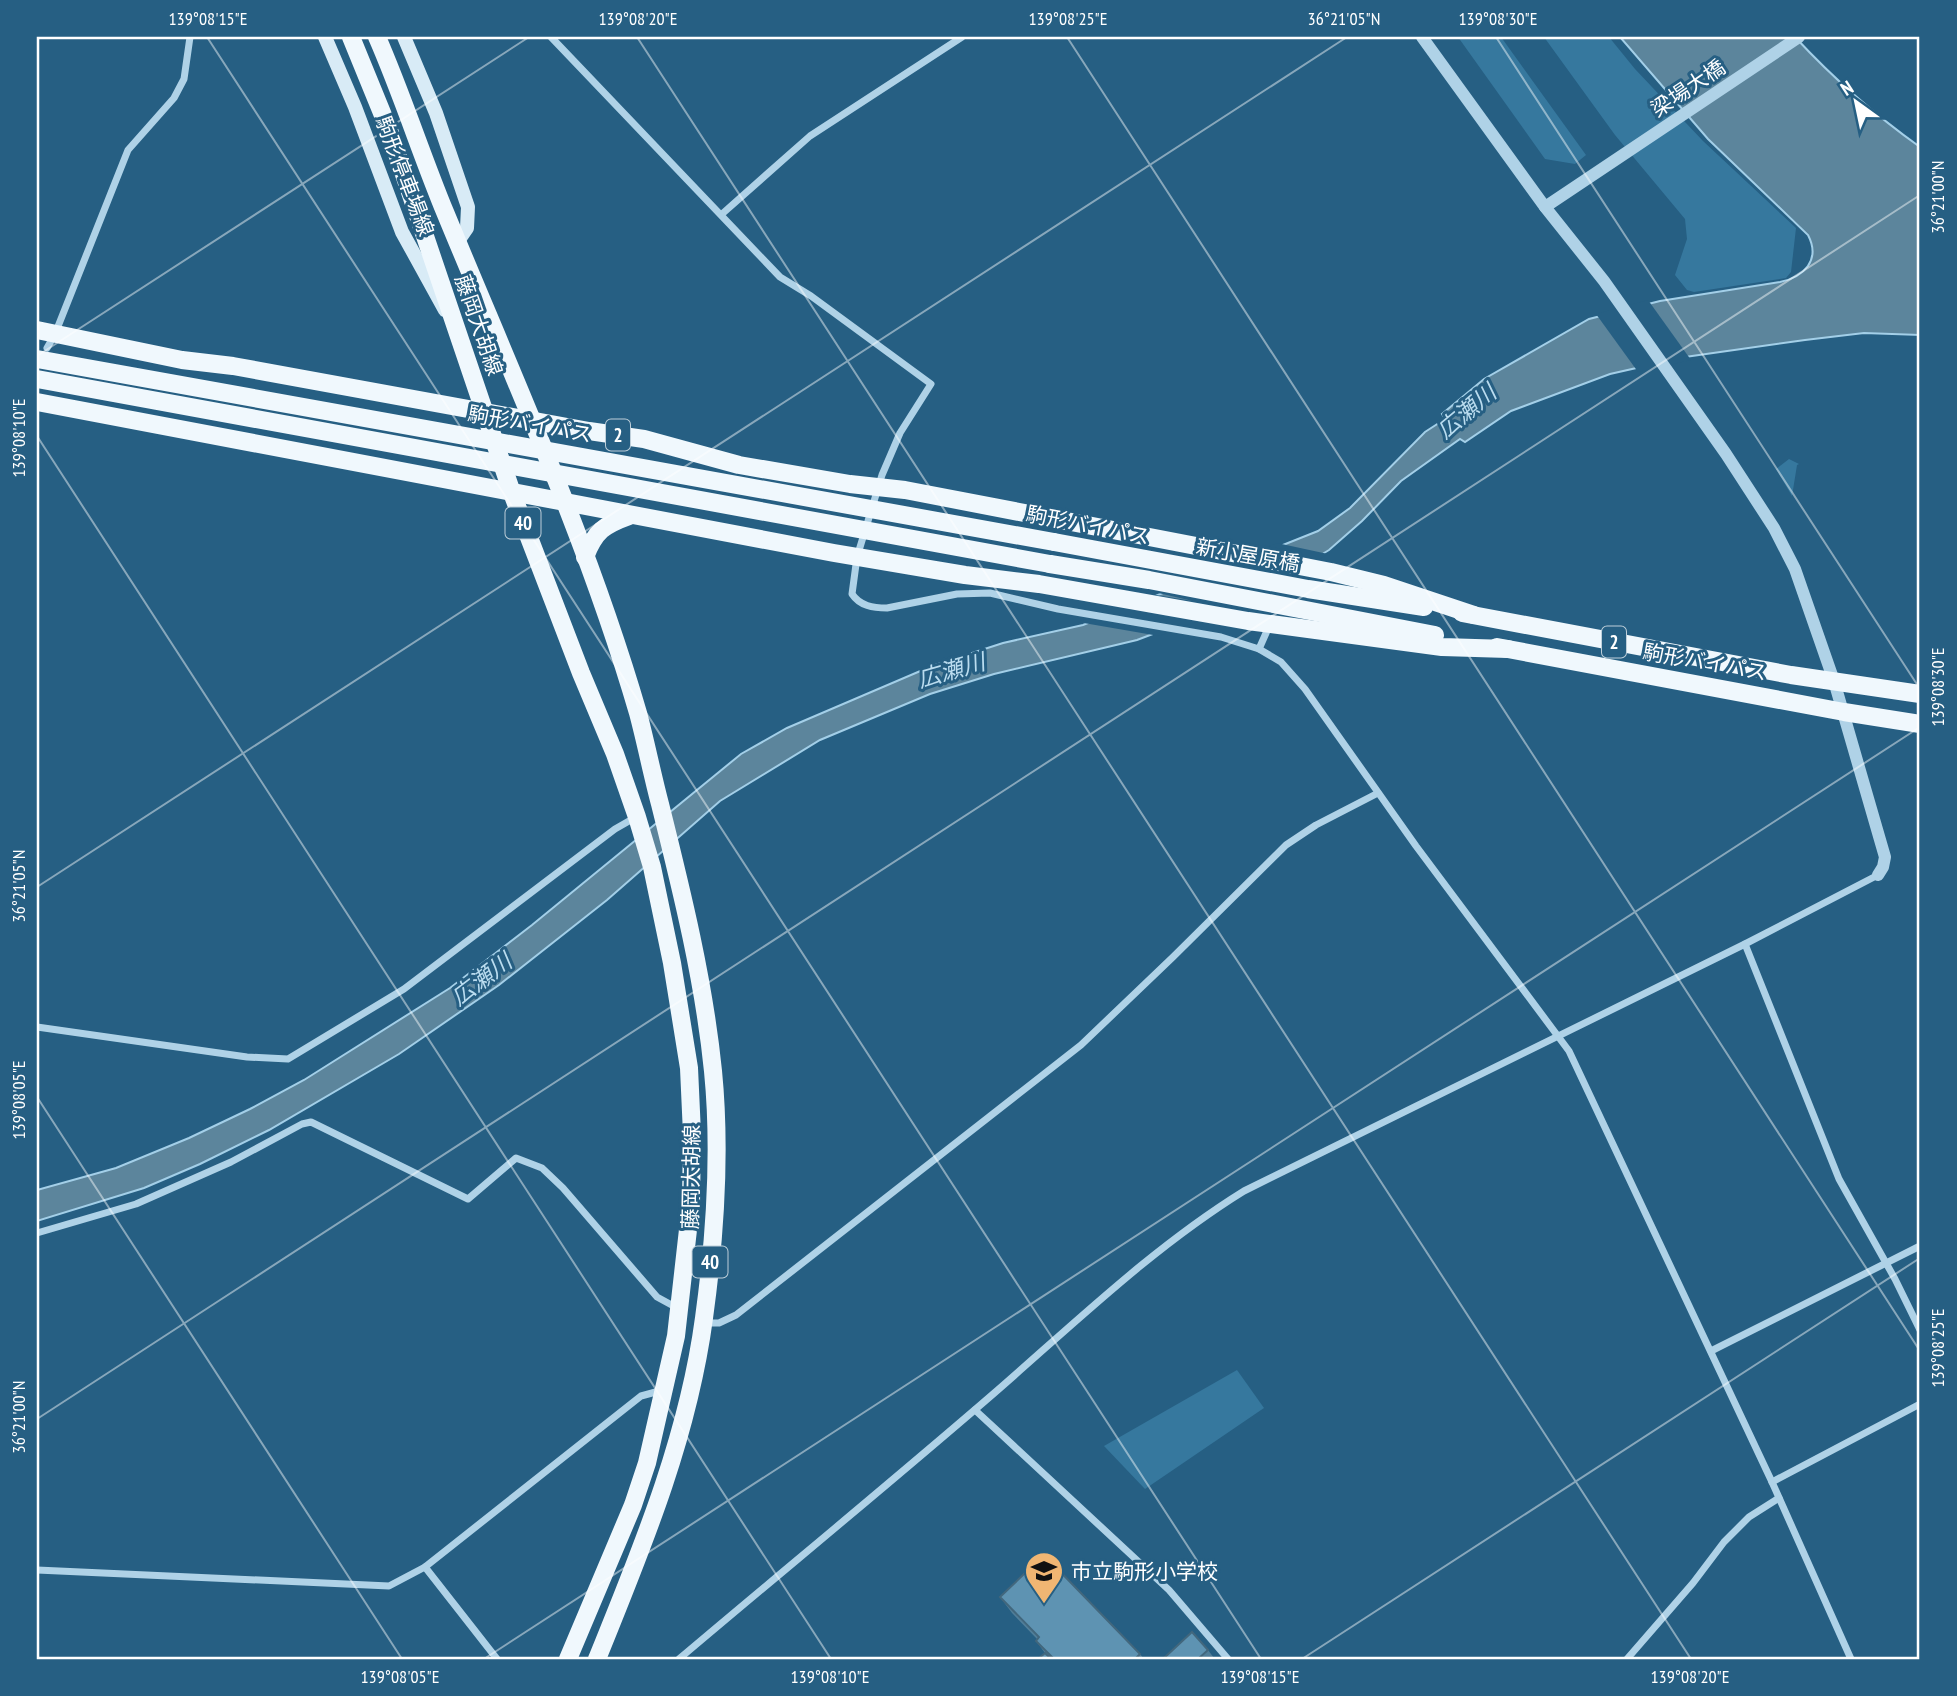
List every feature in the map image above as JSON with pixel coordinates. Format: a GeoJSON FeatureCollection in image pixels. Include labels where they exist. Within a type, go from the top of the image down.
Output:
{"type":"FeatureCollection","features":[{"type":"Feature","properties":{"kind":"main road","name":"駒形停車場線"},"geometry":{"type":"LineString","coordinates":[[325,37],[355,107],[402,232],[454,326]]}},
{"type":"Feature","properties":{"kind":"main road","name":"藤岡大胡線"},"geometry":{"type":"LineString","coordinates":[[351,37],[389,130],[512,493],[615,754],[638,820],[652,867],[672,963],[689,1068],[691,1203],[680,1309],[665,1390],[633,1505],[568,1659]]}},
{"type":"Feature","properties":{"kind":"main road","name":"藤岡大胡線"},"geometry":{"type":"LineString","coordinates":[[377,37],[458,241],[533,419],[585,557],[639,716],[696,954],[714,1076],[715,1206],[704,1323],[684,1420],[657,1509],[597,1659]]}},
{"type":"Feature","properties":{"kind":"main road","name":"駒形停車場線"},"geometry":{"type":"LineString","coordinates":[[404,37],[436,113],[468,207],[467,228],[458,241]]}},
{"type":"Feature","properties":{"kind":"main road","name":"2"},"geometry":{"type":"LineString","coordinates":[[37,330],[46,347],[233,366],[644,439],[739,465],[905,490],[1331,572],[1384,585],[1474,615]]}},
{"type":"Feature","properties":{"kind":"main road","name":"駒形バイパス"},"geometry":{"type":"LineString","coordinates":[[46,347],[1180,566]]}},
{"type":"Feature","properties":{"kind":"main road","name":"駒形バイパス"},"geometry":{"type":"LineString","coordinates":[[37,379],[1149,580]]}},
{"type":"Feature","properties":{"kind":"main road","name":"2"},"geometry":{"type":"LineString","coordinates":[[37,402],[857,557],[1086,592],[1248,621],[1442,647],[1508,649]]}},
{"type":"Feature","properties":{"kind":"main road"},"geometry":{"type":"LineString","coordinates":[[585,557],[598,532],[610,523],[633,515]]}},
{"type":"Feature","properties":{"kind":"main road","name":"新小屋原橋"},"geometry":{"type":"LineString","coordinates":[[1180,566],[1308,589]]}},
{"type":"Feature","properties":{"kind":"main road","name":"新小屋原橋"},"geometry":{"type":"LineString","coordinates":[[1149,580],[1276,604]]}},
{"type":"Feature","properties":{"kind":"main road","name":"駒形バイパス"},"geometry":{"type":"LineString","coordinates":[[1308,589],[1474,615],[1791,675],[1920,694]]}},
{"type":"Feature","properties":{"kind":"main road","name":"駒形バイパス"},"geometry":{"type":"LineString","coordinates":[[1276,604],[1844,712],[1920,724]]}},
{"type":"Feature","properties":{"kind":"street"},"geometry":{"type":"LineString","coordinates":[[46,347],[128,150],[174,98],[184,79],[190,37]]}},
{"type":"Feature","properties":{"kind":"street"},"geometry":{"type":"LineString","coordinates":[[551,37],[780,276],[931,384],[900,433],[887,461],[857,557],[852,594],[856,600],[875,608],[887,608],[974,592],[1221,637],[1259,649],[1281,662],[1305,689],[1378,793],[1569,1051],[1772,1482],[1851,1659]]}},
{"type":"Feature","properties":{"kind":"street"},"geometry":{"type":"LineString","coordinates":[[722,214],[810,136],[962,37]]}},
{"type":"Feature","properties":{"kind":"street"},"geometry":{"type":"LineString","coordinates":[[679,1659],[975,1410],[1141,1266],[1213,1210],[1244,1191],[1745,944],[1878,875],[1883,867],[1885,857],[1844,712],[1796,569],[1753,492],[1692,405],[1604,281],[1545,207],[1422,37]]}},
{"type":"Feature","properties":{"kind":"street","name":"梁場大橋"},"geometry":{"type":"LineString","coordinates":[[1545,207],[1799,37]]}},
{"type":"Feature","properties":{"kind":"street"},"geometry":{"type":"LineString","coordinates":[[1259,649],[1270,624]]}},
{"type":"Feature","properties":{"kind":"street"},"geometry":{"type":"LineString","coordinates":[[704,1323],[719,1323],[736,1315],[1075,1050],[1286,845],[1316,825],[1378,793]]}},
{"type":"Feature","properties":{"kind":"street"},"geometry":{"type":"LineString","coordinates":[[37,1027],[247,1057],[288,1059],[404,989],[615,829],[638,820]]}},
{"type":"Feature","properties":{"kind":"street"},"geometry":{"type":"LineString","coordinates":[[1745,944],[1839,1179],[1920,1330]]}},
{"type":"Feature","properties":{"kind":"street"},"geometry":{"type":"LineString","coordinates":[[37,1233],[136,1204],[231,1162],[302,1124],[311,1122],[468,1199],[516,1158],[542,1168],[563,1188],[657,1297],[680,1309]]}},
{"type":"Feature","properties":{"kind":"street"},"geometry":{"type":"LineString","coordinates":[[1711,1351],[1920,1246]]}},
{"type":"Feature","properties":{"kind":"street"},"geometry":{"type":"LineString","coordinates":[[37,1570],[389,1586],[425,1567],[641,1396],[665,1390]]}},
{"type":"Feature","properties":{"kind":"street"},"geometry":{"type":"LineString","coordinates":[[1772,1482],[1920,1404]]}},
{"type":"Feature","properties":{"kind":"street"},"geometry":{"type":"LineString","coordinates":[[975,1410],[1169,1590],[1227,1659]]}},
{"type":"Feature","properties":{"kind":"street"},"geometry":{"type":"LineString","coordinates":[[1627,1659],[1693,1583],[1724,1542],[1749,1517],[1779,1498]]}},
{"type":"Feature","properties":{"kind":"street"},"geometry":{"type":"LineString","coordinates":[[425,1567],[497,1659]]}},
{"type":"Feature","properties":{"kind":"shaded area"},"geometry":{"type":"Polygon","coordinates":[[[1458,37],[1501,37],[1586,155],[1575,164],[1545,159],[1458,37]]]}},
{"type":"Feature","properties":{"kind":"shaded area"},"geometry":{"type":"Polygon","coordinates":[[[1544,37],[1609,37],[1635,69],[1703,141],[1796,228],[1791,272],[1786,278],[1694,292],[1687,290],[1675,275],[1687,239],[1685,219],[1615,135],[1544,37]]]}},
{"type":"Feature","properties":{"kind":"shaded area"},"geometry":{"type":"Polygon","coordinates":[[[1789,459],[1799,464],[1792,496],[1776,469],[1789,459]]]}},
{"type":"Feature","properties":{"kind":"shaded area"},"geometry":{"type":"Polygon","coordinates":[[[1237,1370],[1264,1408],[1145,1489],[1104,1446],[1237,1370]]]}},
{"type":"Feature","properties":{"kind":"water","name":"広瀬川"},"geometry":{"type":"Polygon","coordinates":[[[1620,37],[1795,37],[1855,95],[1920,147],[1920,335],[1864,333],[1685,357],[1610,374],[1511,411],[1465,442],[1460,439],[1401,481],[1329,550],[1232,604],[1137,640],[994,674],[930,694],[820,740],[720,801],[607,900],[499,985],[399,1054],[269,1130],[200,1164],[144,1188],[37,1221],[37,1190],[116,1168],[250,1109],[304,1080],[450,988],[532,925],[741,754],[787,728],[932,666],[1003,643],[1083,625],[1318,531],[1350,508],[1425,432],[1445,419],[1442,414],[1484,379],[1589,319],[1660,301],[1780,282],[1803,272],[1811,260],[1812,244],[1808,235],[1708,139],[1620,37]]]}},
{"type":"Feature","properties":{"kind":"pier"},"geometry":{"type":"Polygon","coordinates":[[[1648,300],[1691,360],[1638,372],[1596,314],[1648,300]]]}},
{"type":"Feature","properties":{"kind":"pier"},"geometry":{"type":"Polygon","coordinates":[[[1277,543],[1328,554],[1234,607],[1159,636],[1078,622],[1150,594],[1193,601],[1154,592],[1277,543]]]}},
{"type":"Feature","properties":{"kind":"building","name":"市立駒形小学校"},"geometry":{"type":"Polygon","coordinates":[[[1044,1555],[1140,1654],[1135,1659],[1054,1659],[1036,1641],[1039,1637],[1000,1597],[1044,1555]]]}},
{"type":"Feature","properties":{"kind":"building","name":"市立駒形小学校"},"geometry":{"type":"Polygon","coordinates":[[[1192,1632],[1208,1650],[1198,1659],[1163,1659],[1192,1632]]]}},
{"type":"Feature","properties":{"kind":"building"},"geometry":{"type":"Polygon","coordinates":[[[1045,1653],[1051,1659],[1038,1659],[1045,1653]]]}},
{"type":"Feature","properties":{"kind":"place","name":"市立駒形小学校"},"geometry":{"type":"Point","coordinates":[1044,1605]}}]}
